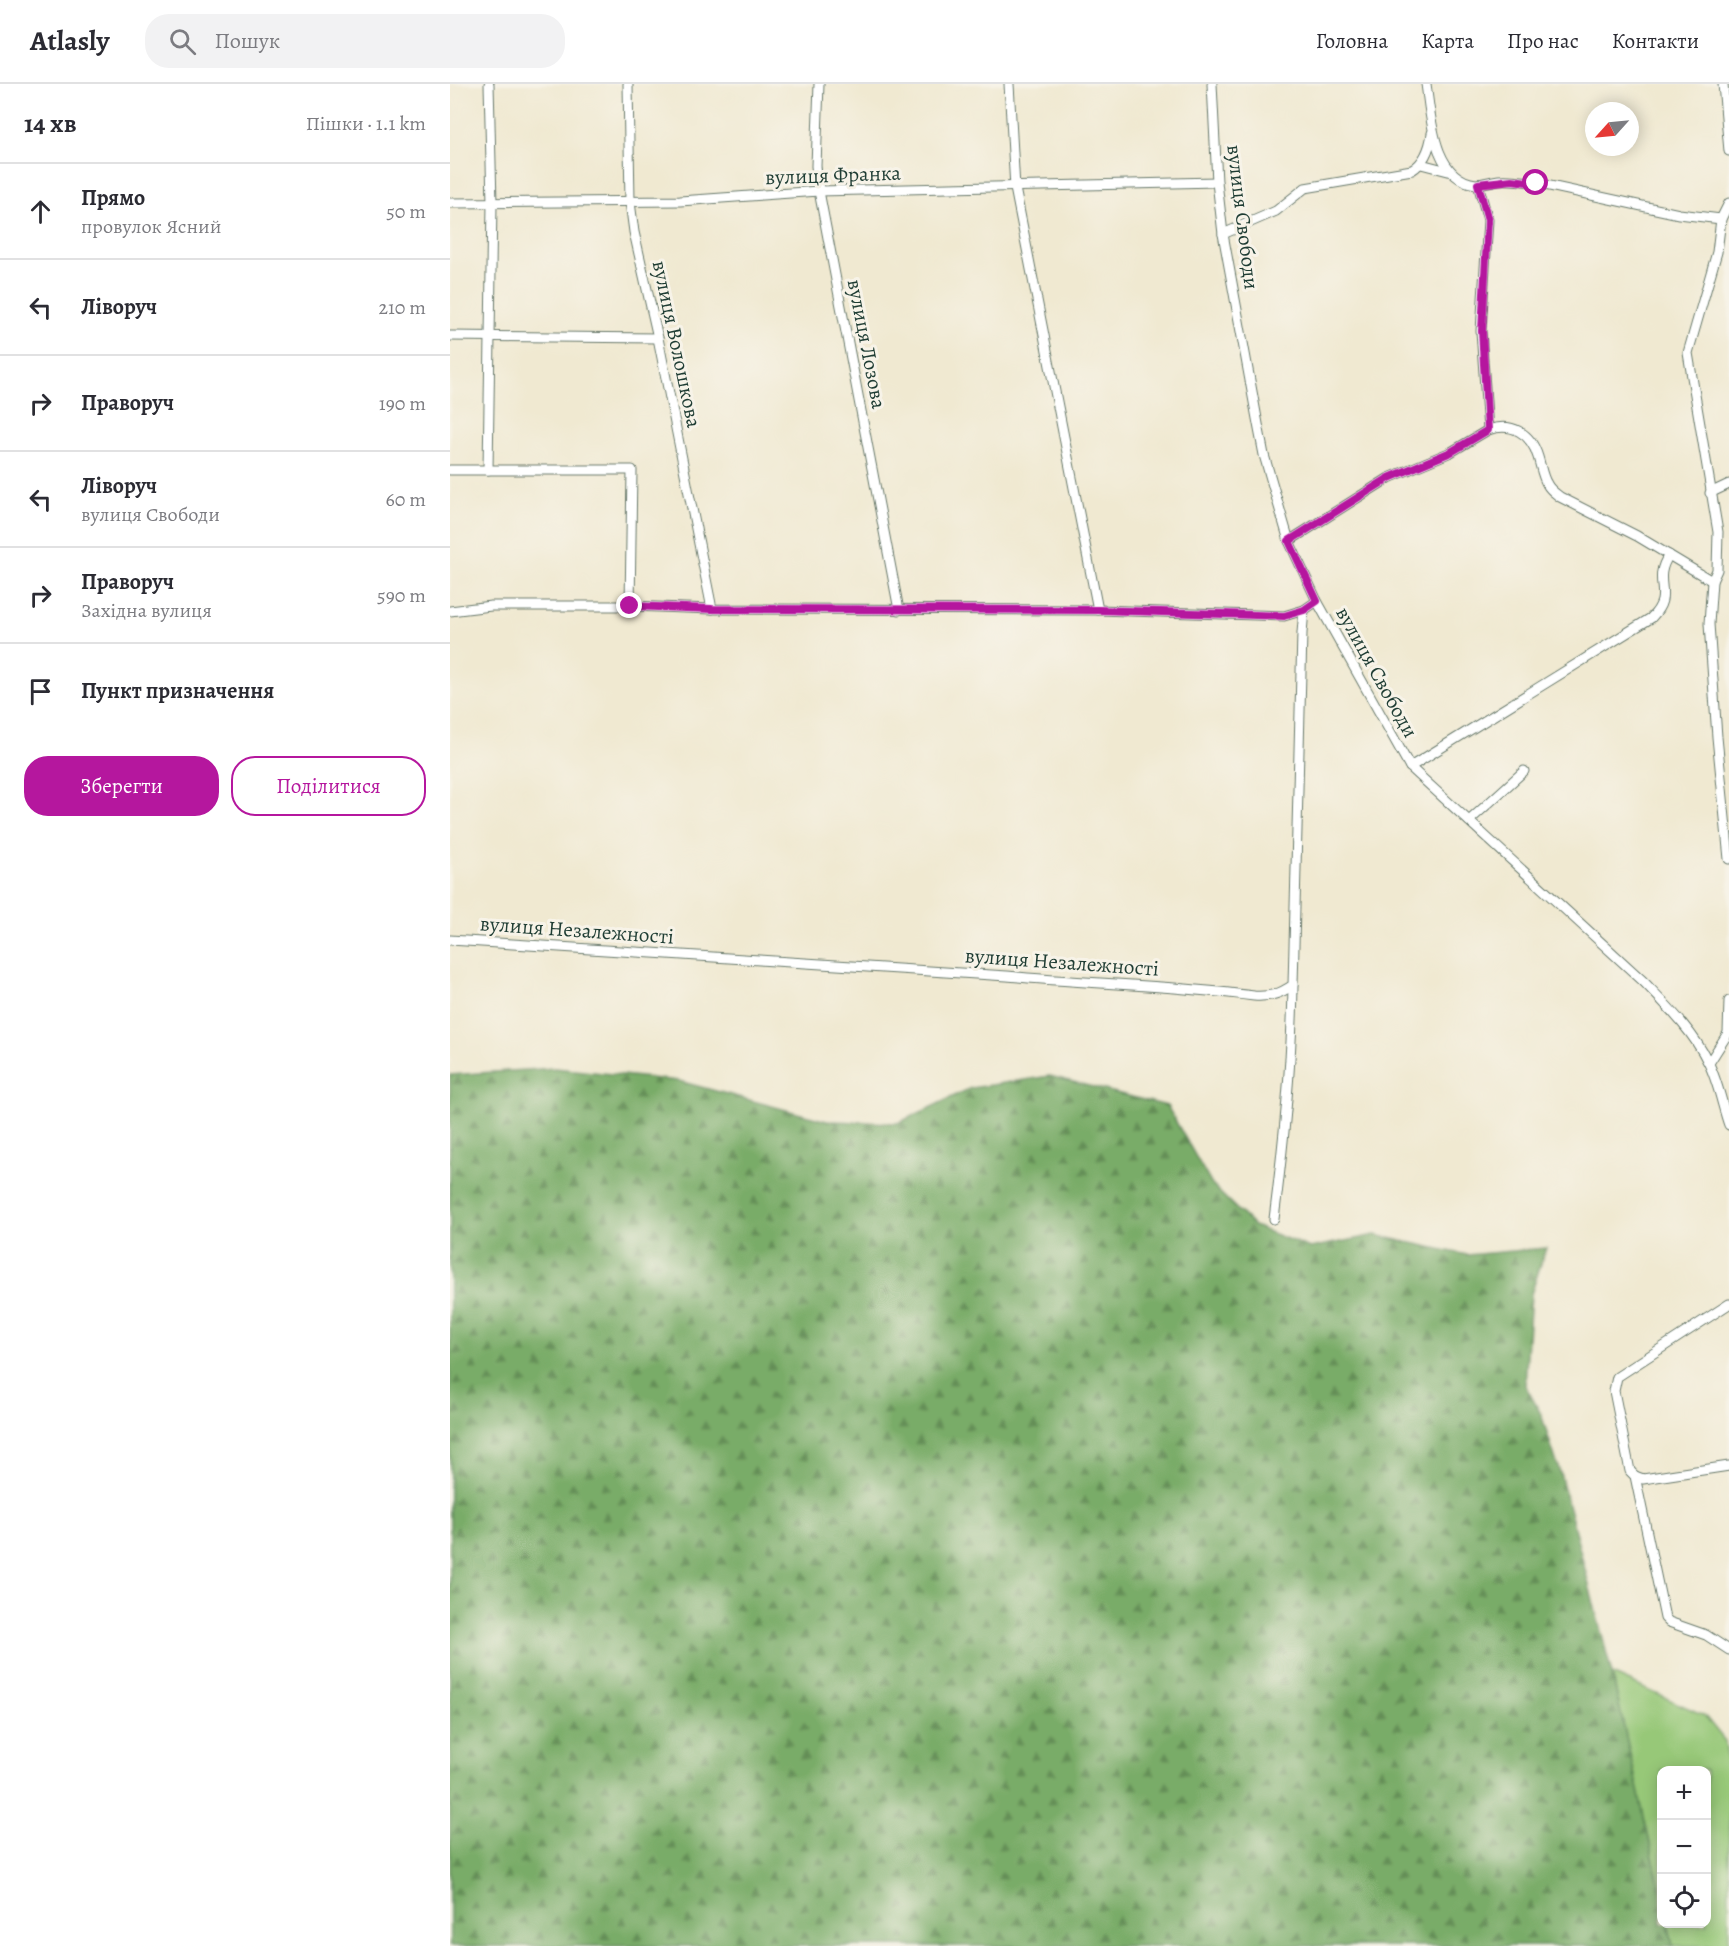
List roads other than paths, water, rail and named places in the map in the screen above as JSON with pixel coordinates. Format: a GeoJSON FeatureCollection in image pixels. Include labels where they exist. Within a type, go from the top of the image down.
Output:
{"type":"FeatureCollection","features":[{"type":"Feature","properties":{"kind":"street"},"geometry":{"type":"LineString","coordinates":[[488,471],[492,203],[489,84]]}},
{"type":"Feature","properties":{"kind":"street","name":"вулиця Волошкова"},"geometry":{"type":"LineString","coordinates":[[628,84],[630,202],[712,609]]}},
{"type":"Feature","properties":{"kind":"street","name":"вулиця Лозова"},"geometry":{"type":"LineString","coordinates":[[819,84],[816,165],[819,191],[899,610]]}},
{"type":"Feature","properties":{"kind":"street"},"geometry":{"type":"LineString","coordinates":[[1009,84],[1015,188],[1098,610]]}},
{"type":"Feature","properties":{"kind":"street","name":"вулиця Свободи"},"geometry":{"type":"LineString","coordinates":[[1212,84],[1216,182],[1223,234],[1262,445],[1289,541],[1317,601],[1410,767],[1643,981],[1689,1032],[1709,1063],[1725,1099],[1729,1125]]}},
{"type":"Feature","properties":{"kind":"street"},"geometry":{"type":"LineString","coordinates":[[1426,84],[1432,130],[1448,171]]}},
{"type":"Feature","properties":{"kind":"street"},"geometry":{"type":"LineString","coordinates":[[1723,84],[1729,151]]}},
{"type":"Feature","properties":{"kind":"street"},"geometry":{"type":"LineString","coordinates":[[1223,234],[1276,211],[1305,188],[1407,172],[1420,164],[1428,151],[1432,130]]}},
{"type":"Feature","properties":{"kind":"street"},"geometry":{"type":"LineString","coordinates":[[1420,164],[1448,171],[1478,184],[1512,180],[1536,183],[1679,214],[1721,219]]}},
{"type":"Feature","properties":{"kind":"street","name":"вулиця Франка"},"geometry":{"type":"LineString","coordinates":[[450,203],[680,201],[819,191],[1216,182]]}},
{"type":"Feature","properties":{"kind":"street"},"geometry":{"type":"LineString","coordinates":[[1478,184],[1488,220],[1482,331],[1488,430]]}},
{"type":"Feature","properties":{"kind":"street"},"geometry":{"type":"LineString","coordinates":[[1729,203],[1721,219],[1717,252],[1688,353],[1718,532],[1717,570],[1712,581],[1709,624],[1729,859]]}},
{"type":"Feature","properties":{"kind":"street"},"geometry":{"type":"LineString","coordinates":[[450,336],[658,338]]}},
{"type":"Feature","properties":{"kind":"street"},"geometry":{"type":"LineString","coordinates":[[1289,541],[1389,478],[1451,452],[1488,430],[1509,426],[1519,430],[1534,446],[1543,477],[1551,490],[1712,581]]}},
{"type":"Feature","properties":{"kind":"street"},"geometry":{"type":"LineString","coordinates":[[450,470],[632,470],[630,606]]}},
{"type":"Feature","properties":{"kind":"street"},"geometry":{"type":"LineString","coordinates":[[1710,493],[1729,484]]}},
{"type":"Feature","properties":{"kind":"street"},"geometry":{"type":"LineString","coordinates":[[1410,767],[1651,618],[1661,608],[1664,596],[1660,576],[1662,565],[1669,555]]}},
{"type":"Feature","properties":{"kind":"street"},"geometry":{"type":"LineString","coordinates":[[450,610],[490,606],[630,606],[712,609],[1098,610],[1284,616],[1304,610],[1317,601]]}},
{"type":"Feature","properties":{"kind":"street"},"geometry":{"type":"LineString","coordinates":[[1274,1219],[1287,1105],[1292,1030],[1304,610]]}},
{"type":"Feature","properties":{"kind":"street"},"geometry":{"type":"LineString","coordinates":[[1469,820],[1524,771]]}},
{"type":"Feature","properties":{"kind":"street","name":"вулиця Незалежності"},"geometry":{"type":"LineString","coordinates":[[450,940],[998,975],[1266,997],[1282,993],[1293,985]]}},
{"type":"Feature","properties":{"kind":"street"},"geometry":{"type":"LineString","coordinates":[[1709,1063],[1728,1034],[1729,1001]]}},
{"type":"Feature","properties":{"kind":"street"},"geometry":{"type":"LineString","coordinates":[[1729,1304],[1617,1377],[1614,1391],[1630,1471],[1635,1476],[1643,1479],[1729,1466]]}},
{"type":"Feature","properties":{"kind":"street"},"geometry":{"type":"LineString","coordinates":[[1635,1476],[1665,1618],[1669,1622],[1706,1635],[1729,1650]]}}]}
